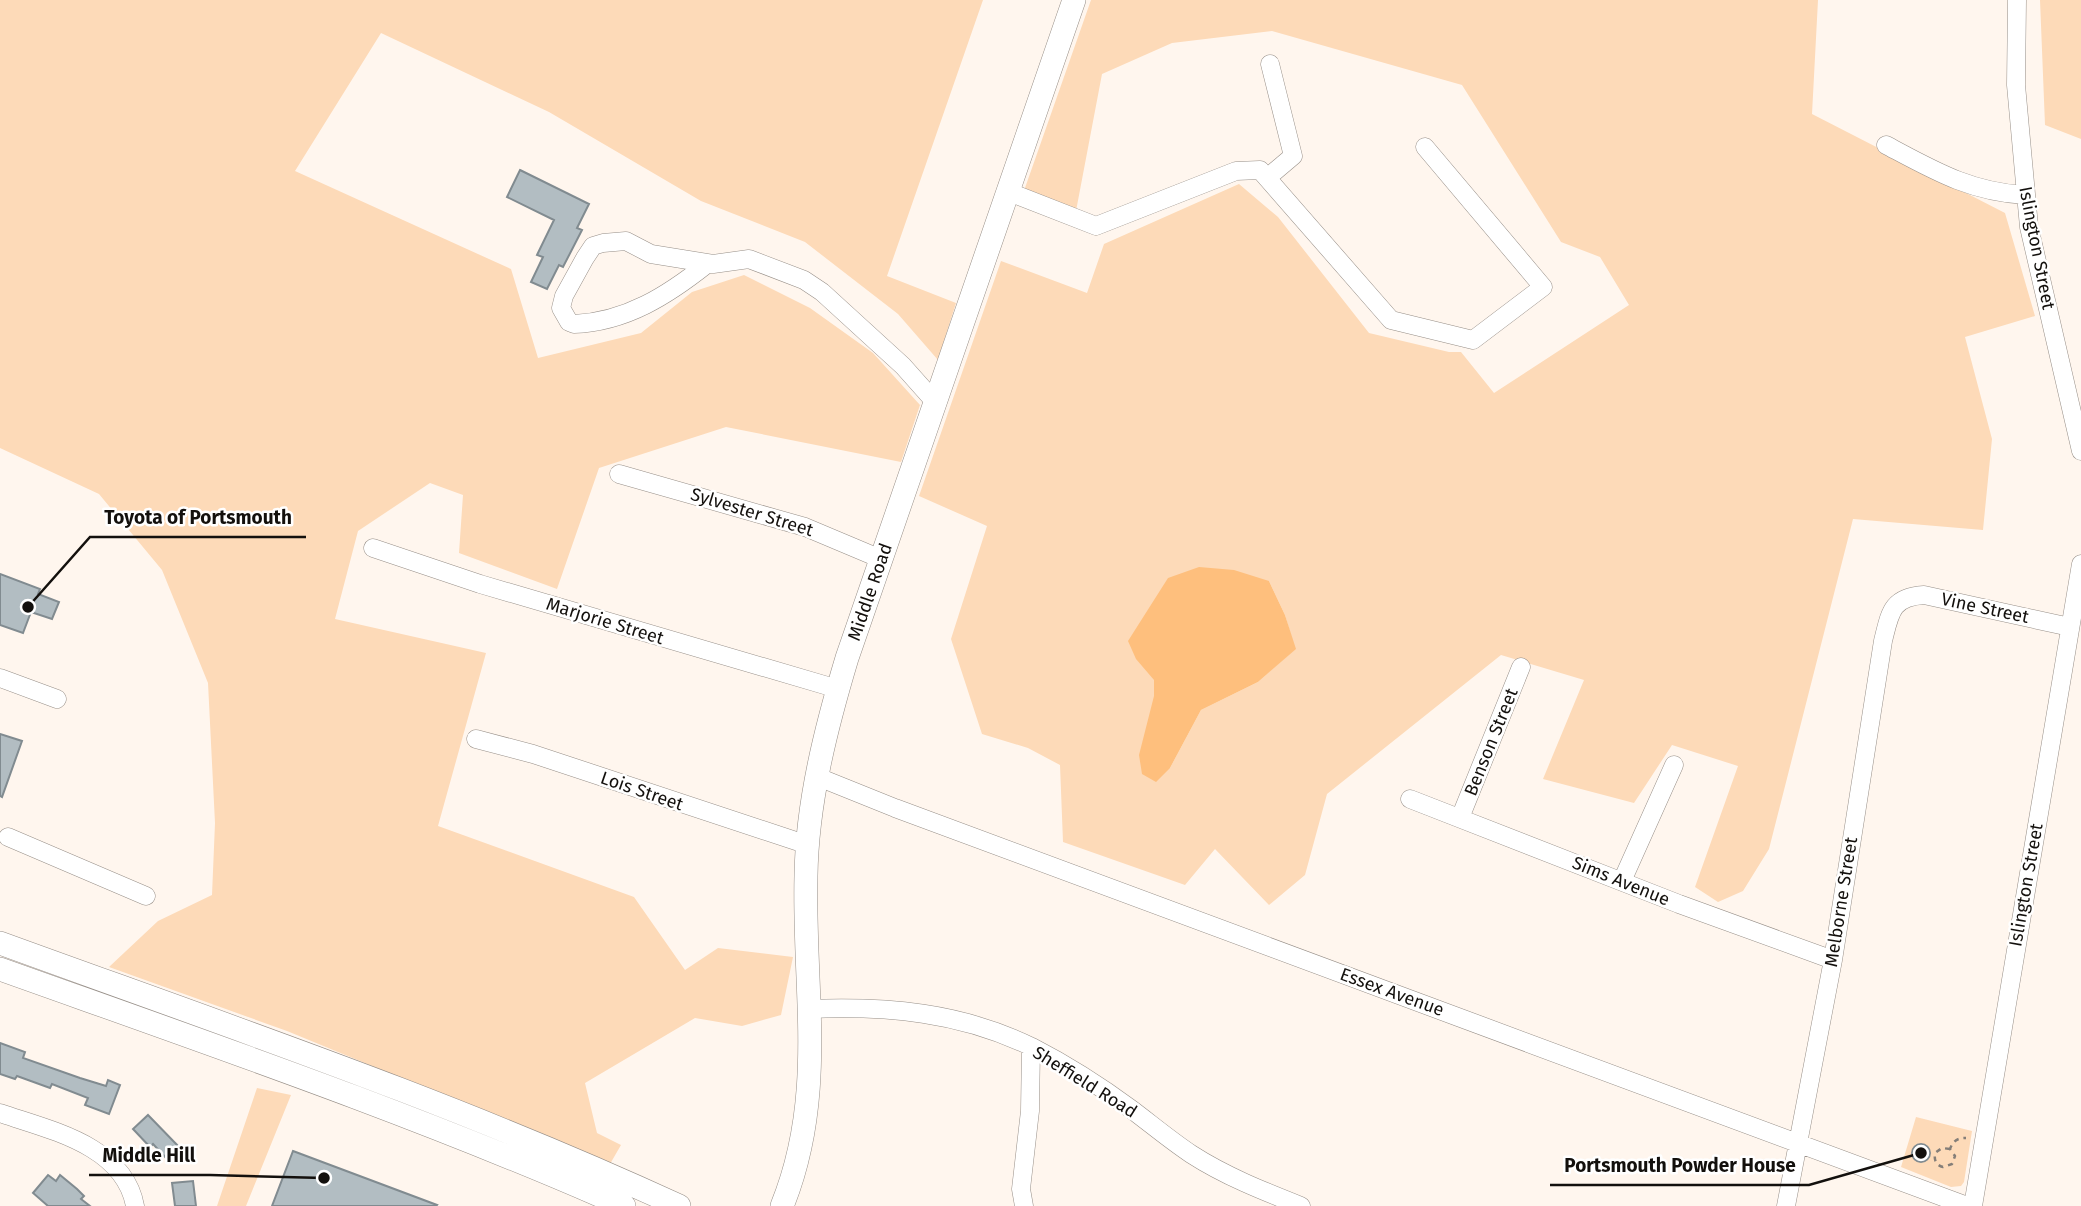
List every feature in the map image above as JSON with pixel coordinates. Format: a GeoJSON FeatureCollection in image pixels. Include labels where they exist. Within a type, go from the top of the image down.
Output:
{"type":"FeatureCollection","features":[{"type":"Feature","properties":{"kind":"main road","name":"Middle Road"},"geometry":{"type":"LineString","coordinates":[[783,1203],[796,1168],[807,1118],[811,1055],[806,904],[808,845],[818,777],[838,689],[1074,0]]}},
{"type":"Feature","properties":{"kind":"main road"},"geometry":{"type":"LineString","coordinates":[[0,943],[417,1095],[529,1140],[679,1206]]}},
{"type":"Feature","properties":{"kind":"main road"},"geometry":{"type":"LineString","coordinates":[[0,969],[410,1116],[624,1206]]}},
{"type":"Feature","properties":{"kind":"street","name":"Islington Street"},"geometry":{"type":"LineString","coordinates":[[2017,0],[2016,85],[2029,227],[2081,451]]}},
{"type":"Feature","properties":{"kind":"street"},"geometry":{"type":"LineString","coordinates":[[1267,178],[1293,156],[1270,64]]}},
{"type":"Feature","properties":{"kind":"street"},"geometry":{"type":"LineString","coordinates":[[1886,145],[1948,178],[2000,193],[2025,195]]}},
{"type":"Feature","properties":{"kind":"street"},"geometry":{"type":"LineString","coordinates":[[1009,192],[1096,226],[1236,171],[1260,170],[1391,320],[1473,340],[1543,287],[1425,147]]}},
{"type":"Feature","properties":{"kind":"street"},"geometry":{"type":"LineString","coordinates":[[707,264],[644,307],[611,320],[574,324],[569,322],[561,308],[564,296],[585,258],[593,246],[603,243],[626,242],[651,254],[707,264],[749,259],[804,280],[821,292],[903,366],[935,401]]}},
{"type":"Feature","properties":{"kind":"street","name":"Sylvester Street"},"geometry":{"type":"LineString","coordinates":[[619,474],[806,527],[881,559]]}},
{"type":"Feature","properties":{"kind":"street","name":"Marjorie Street"},"geometry":{"type":"LineString","coordinates":[[373,548],[480,584],[838,689]]}},
{"type":"Feature","properties":{"kind":"street","name":"Islington Street"},"geometry":{"type":"LineString","coordinates":[[1973,1206],[2081,564]]}},
{"type":"Feature","properties":{"kind":"street","name":"Vine Street"},"geometry":{"type":"LineString","coordinates":[[1900,600],[1924,595],[2070,627]]}},
{"type":"Feature","properties":{"kind":"street","name":"Melborne Street"},"geometry":{"type":"LineString","coordinates":[[1786,1206],[1833,960],[1883,641],[1893,607],[1900,600]]}},
{"type":"Feature","properties":{"kind":"street","name":"Benson Street"},"geometry":{"type":"LineString","coordinates":[[1460,818],[1521,667]]}},
{"type":"Feature","properties":{"kind":"street"},"geometry":{"type":"LineString","coordinates":[[0,678],[57,699]]}},
{"type":"Feature","properties":{"kind":"street","name":"Lois Street"},"geometry":{"type":"LineString","coordinates":[[476,739],[583,770],[808,845]]}},
{"type":"Feature","properties":{"kind":"street"},"geometry":{"type":"LineString","coordinates":[[1622,881],[1674,765]]}},
{"type":"Feature","properties":{"kind":"street","name":"Essex Avenue"},"geometry":{"type":"LineString","coordinates":[[818,777],[895,808],[1968,1206]]}},
{"type":"Feature","properties":{"kind":"street","name":"Sims Avenue"},"geometry":{"type":"LineString","coordinates":[[1410,800],[1833,960]]}},
{"type":"Feature","properties":{"kind":"street"},"geometry":{"type":"LineString","coordinates":[[8,837],[146,896]]}},
{"type":"Feature","properties":{"kind":"street","name":"Sheffield Road"},"geometry":{"type":"LineString","coordinates":[[809,1009],[857,1007],[930,1013],[966,1022],[1031,1047],[1100,1086],[1191,1154],[1213,1167],[1259,1190],[1301,1206]]}},
{"type":"Feature","properties":{"kind":"street"},"geometry":{"type":"LineString","coordinates":[[1024,1206],[1021,1189],[1030,1111],[1031,1047]]}},
{"type":"Feature","properties":{"kind":"street"},"geometry":{"type":"LineString","coordinates":[[0,1113],[70,1138],[100,1154],[129,1185],[135,1206]]}},
{"type":"Feature","properties":{"kind":"path"},"geometry":{"type":"LineString","coordinates":[[1950,1149],[1957,1139],[1972,1139]]}},
{"type":"Feature","properties":{"kind":"path"},"geometry":{"type":"LineString","coordinates":[[1942,1148],[1950,1149],[1955,1156],[1952,1164],[1948,1167],[1939,1166],[1935,1153],[1942,1148]]}},
{"type":"Feature","properties":{"kind":"shaded area"},"geometry":{"type":"Polygon","coordinates":[[[0,0],[983,0],[887,276],[956,303],[938,360],[898,314],[805,242],[701,201],[549,112],[381,33],[295,171],[511,269],[538,358],[641,333],[692,292],[744,275],[810,308],[873,353],[920,405],[901,462],[726,427],[599,468],[557,589],[459,553],[463,495],[430,483],[358,531],[335,619],[486,653],[438,826],[634,897],[685,970],[718,948],[793,957],[781,1015],[742,1026],[695,1018],[585,1083],[597,1133],[621,1145],[610,1164],[287,1031],[109,967],[158,921],[212,895],[215,823],[208,683],[162,570],[99,494],[0,448],[0,0]]]}},
{"type":"Feature","properties":{"kind":"shaded area"},"geometry":{"type":"Polygon","coordinates":[[[1091,0],[1818,0],[1812,114],[2005,213],[2035,316],[1965,337],[1992,439],[1983,530],[1853,519],[1769,849],[1743,891],[1718,902],[1695,887],[1738,766],[1672,745],[1634,803],[1543,779],[1584,680],[1501,655],[1327,794],[1305,875],[1269,905],[1215,849],[1185,885],[1063,842],[1060,765],[1028,748],[982,734],[951,639],[987,526],[919,496],[1001,261],[1087,293],[1104,244],[1239,184],[1278,217],[1369,333],[1449,352],[1461,352],[1494,393],[1629,305],[1600,257],[1561,242],[1462,85],[1272,31],[1172,43],[1102,74],[1076,211],[1019,205],[1091,0]],[[1269,581],[1154,680],[1154,696],[1170,768],[1201,710],[1258,682],[1295,649],[1285,615],[1269,581]]]}},
{"type":"Feature","properties":{"kind":"shaded area"},"geometry":{"type":"Polygon","coordinates":[[[2040,0],[2081,0],[2081,139],[2045,125],[2040,0]]]}},
{"type":"Feature","properties":{"kind":"shaded area"},"geometry":{"type":"Polygon","coordinates":[[[1199,567],[1234,570],[1269,581],[1285,615],[1296,649],[1258,682],[1201,710],[1170,768],[1156,782],[1142,774],[1139,755],[1154,696],[1154,680],[1136,659],[1128,641],[1168,578],[1199,567]]]}},
{"type":"Feature","properties":{"kind":"shaded area"},"geometry":{"type":"Polygon","coordinates":[[[257,1088],[291,1095],[246,1206],[217,1206],[257,1088]]]}},
{"type":"Feature","properties":{"kind":"shaded area"},"geometry":{"type":"Polygon","coordinates":[[[1916,1117],[1972,1131],[1964,1182],[1961,1186],[1951,1187],[1901,1167],[1916,1117]]]}},
{"type":"Feature","properties":{"kind":"building"},"geometry":{"type":"Polygon","coordinates":[[[520,170],[589,204],[577,228],[582,230],[563,267],[559,265],[547,289],[531,282],[543,257],[537,255],[554,220],[507,197],[520,170]]]}},
{"type":"Feature","properties":{"kind":"building"},"geometry":{"type":"Polygon","coordinates":[[[0,574],[40,589],[38,594],[59,602],[52,619],[31,612],[23,633],[0,625],[0,574]]]}},
{"type":"Feature","properties":{"kind":"building"},"geometry":{"type":"Polygon","coordinates":[[[0,734],[22,741],[2,797],[0,796],[0,734]]]}},
{"type":"Feature","properties":{"kind":"building"},"geometry":{"type":"Polygon","coordinates":[[[0,1043],[25,1052],[23,1058],[80,1078],[106,1086],[108,1080],[120,1085],[109,1114],[85,1105],[88,1098],[52,1084],[50,1088],[17,1076],[15,1079],[0,1074],[0,1043]]]}},
{"type":"Feature","properties":{"kind":"building"},"geometry":{"type":"Polygon","coordinates":[[[148,1115],[181,1149],[168,1160],[153,1144],[150,1147],[133,1129],[148,1115]]]}},
{"type":"Feature","properties":{"kind":"building"},"geometry":{"type":"Polygon","coordinates":[[[1921,1144],[1927,1147],[1930,1153],[1927,1159],[1921,1162],[1915,1159],[1912,1153],[1915,1147],[1921,1144]]]}},
{"type":"Feature","properties":{"kind":"building"},"geometry":{"type":"Polygon","coordinates":[[[293,1151],[437,1205],[272,1206],[293,1151]]]}},
{"type":"Feature","properties":{"kind":"building"},"geometry":{"type":"Polygon","coordinates":[[[48,1175],[56,1181],[60,1175],[84,1196],[81,1199],[90,1206],[48,1206],[33,1193],[48,1175]]]}},
{"type":"Feature","properties":{"kind":"building"},"geometry":{"type":"Polygon","coordinates":[[[193,1181],[196,1206],[175,1206],[172,1183],[193,1181]]]}},
{"type":"Feature","properties":{"kind":"place","name":"Toyota of Portsmouth"},"geometry":{"type":"Point","coordinates":[28,607]}},
{"type":"Feature","properties":{"kind":"place","name":"Portsmouth Powder House"},"geometry":{"type":"Point","coordinates":[1921,1153]}},
{"type":"Feature","properties":{"kind":"place","name":"Middle Hill"},"geometry":{"type":"Point","coordinates":[324,1178]}}]}
